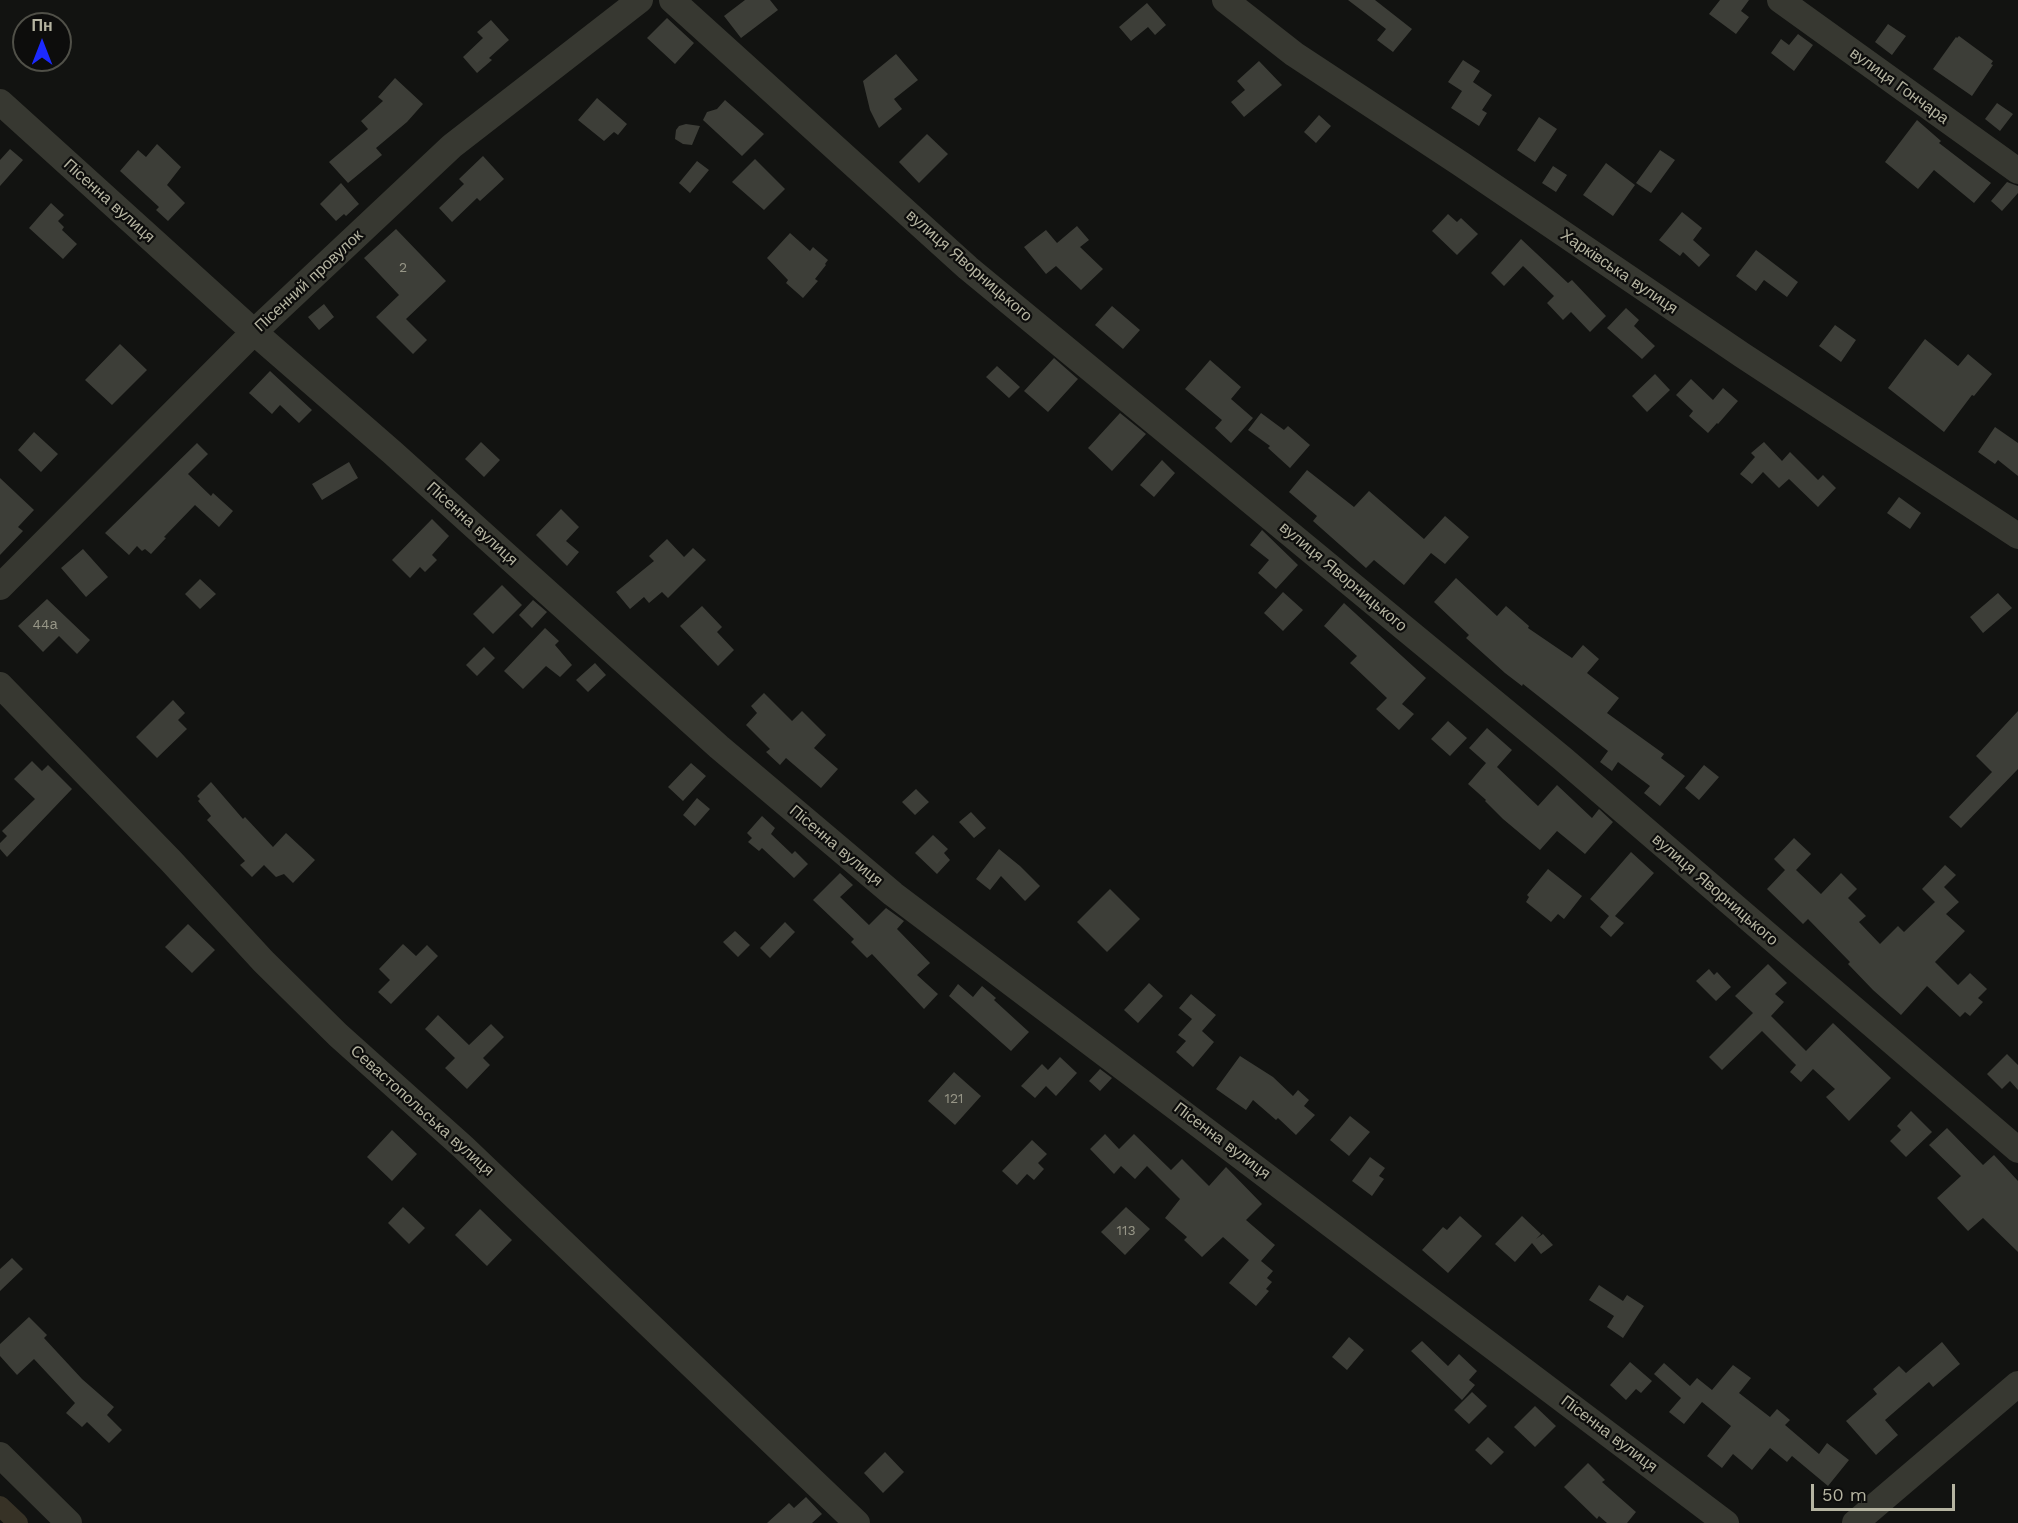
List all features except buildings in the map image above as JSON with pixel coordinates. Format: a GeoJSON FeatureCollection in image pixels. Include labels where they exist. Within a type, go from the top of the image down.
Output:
{"type":"FeatureCollection","features":[{"type":"Feature","properties":{"kind":"street","name":"Пісенний провулок"},"geometry":{"type":"LineString","coordinates":[[0,587],[254,332],[452,146],[640,0]]}},
{"type":"Feature","properties":{"kind":"street","name":"вулиця Яворницького"},"geometry":{"type":"LineString","coordinates":[[672,0],[968,268],[1563,759],[2018,1150]]}},
{"type":"Feature","properties":{"kind":"street","name":"Харківська вулиця"},"geometry":{"type":"LineString","coordinates":[[1225,0],[1294,54],[1461,164],[1742,356],[2018,536]]}},
{"type":"Feature","properties":{"kind":"street","name":"вулиця Гончара"},"geometry":{"type":"LineString","coordinates":[[1780,0],[2018,171]]}},
{"type":"Feature","properties":{"kind":"street","name":"Пісенна вулиця"},"geometry":{"type":"LineString","coordinates":[[0,102],[719,747],[893,894],[1726,1523]]}},
{"type":"Feature","properties":{"kind":"street","name":"Севастопольська вулиця"},"geometry":{"type":"LineString","coordinates":[[0,685],[171,861],[262,961],[338,1035],[463,1147],[857,1523]]}},
{"type":"Feature","properties":{"kind":"street"},"geometry":{"type":"LineString","coordinates":[[1855,1523],[2018,1384]]}},
{"type":"Feature","properties":{"kind":"street"},"geometry":{"type":"LineString","coordinates":[[0,1455],[69,1523]]}},
{"type":"Feature","properties":{"kind":"waterway"},"geometry":{"type":"LineString","coordinates":[[0,1506],[18,1523]]}}]}
